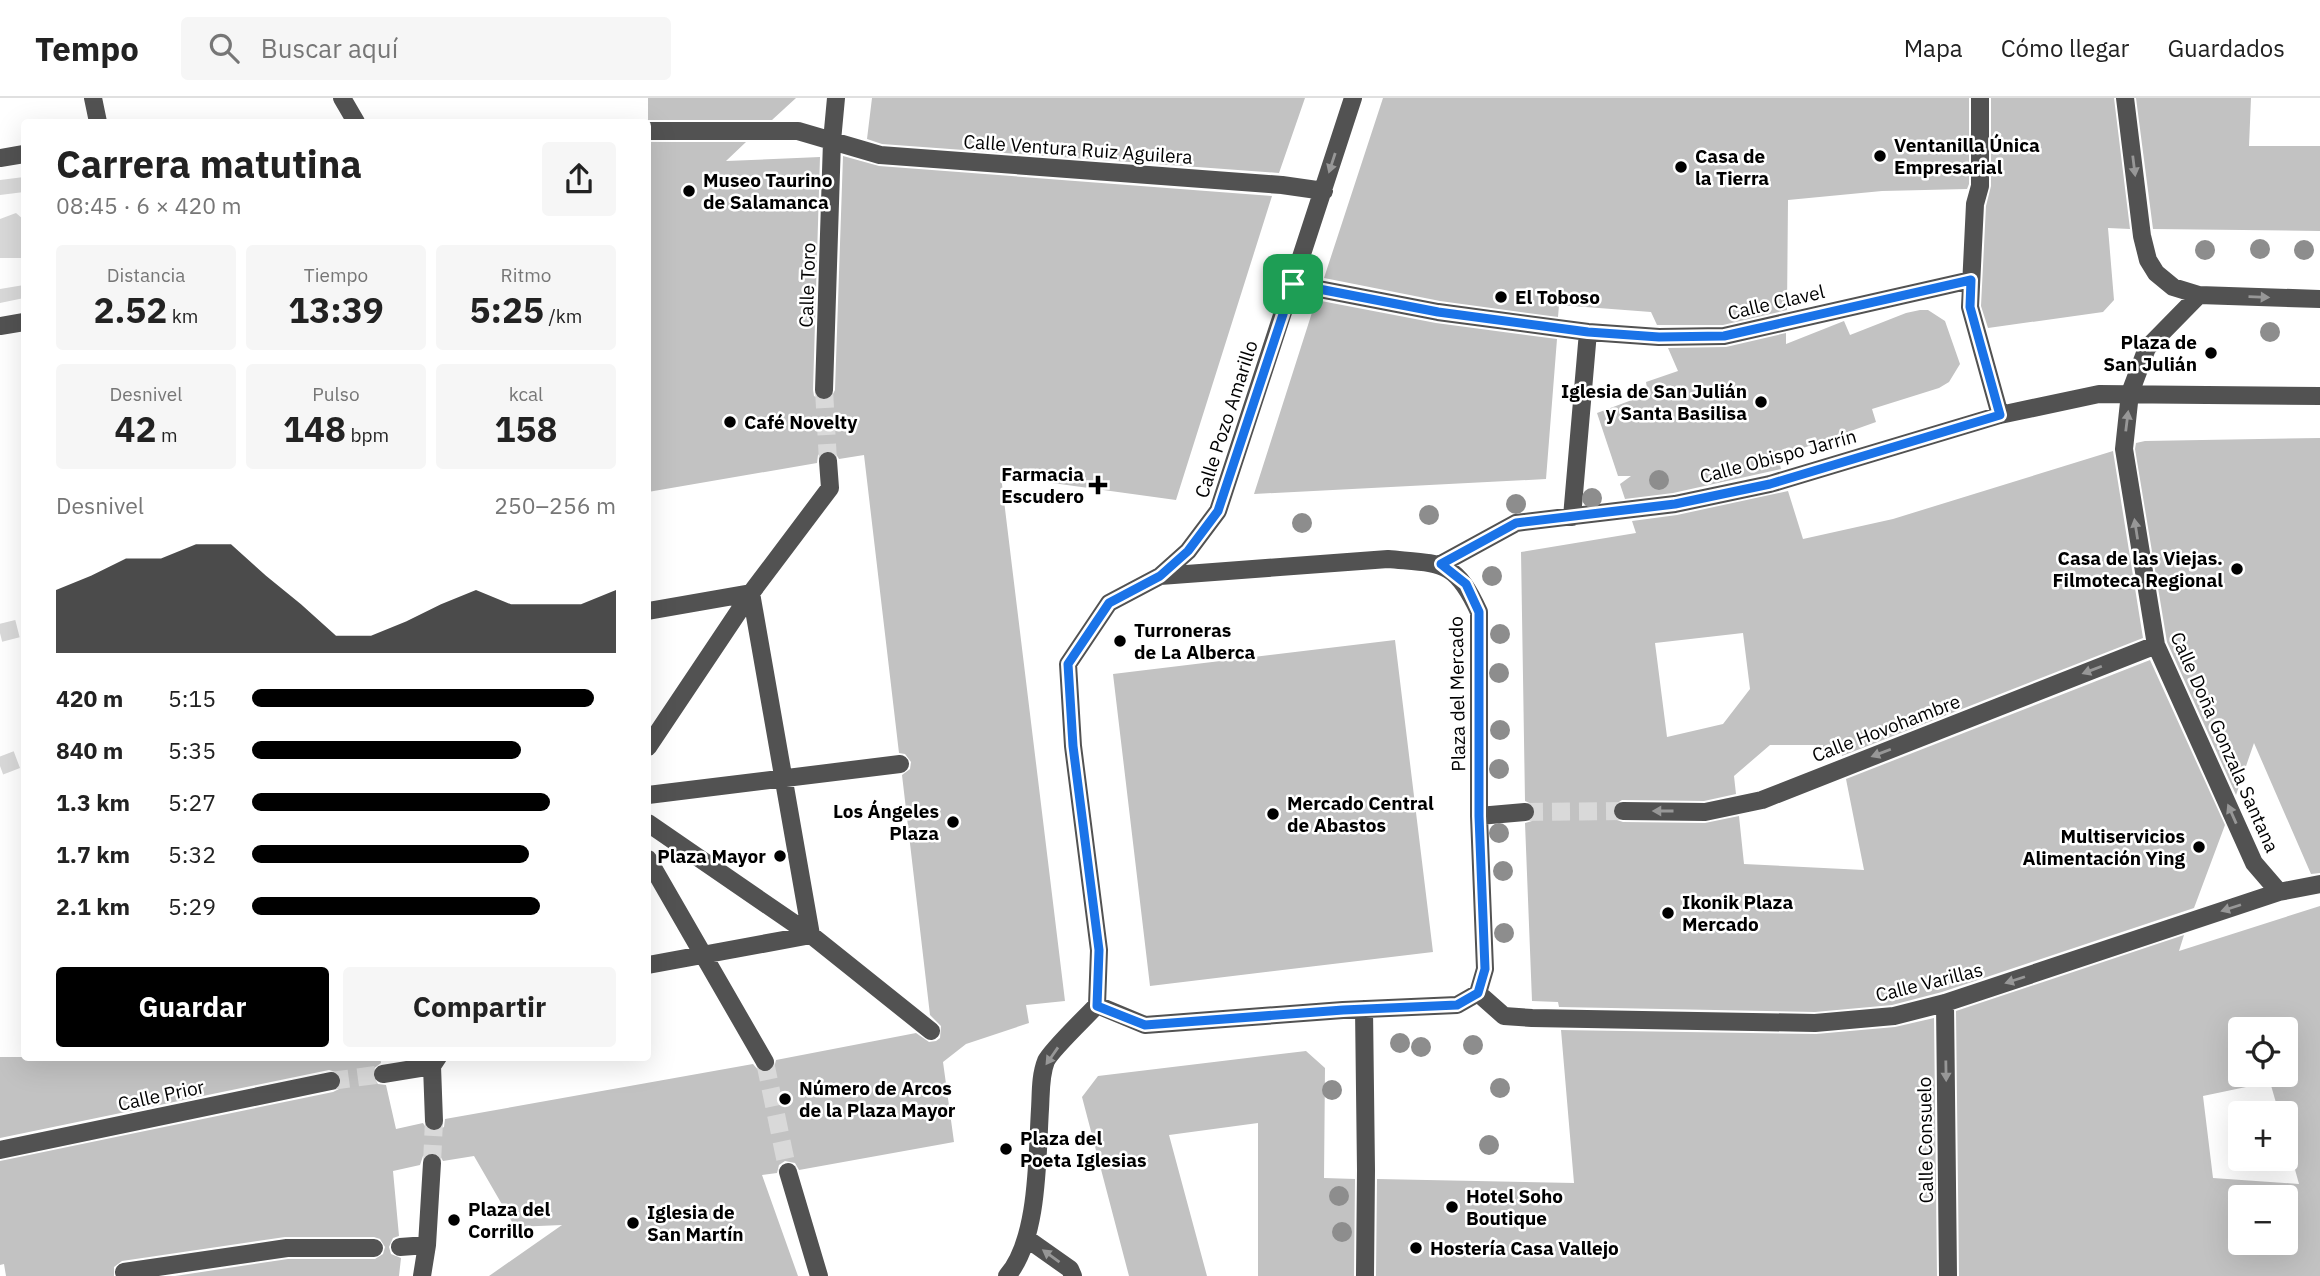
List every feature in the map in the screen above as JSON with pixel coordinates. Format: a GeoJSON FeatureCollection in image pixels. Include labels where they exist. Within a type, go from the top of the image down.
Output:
{"type":"FeatureCollection","features":[{"type":"Feature","properties":{"kind":"street"},"geometry":{"type":"LineString","coordinates":[[93,98],[97,119]]}},
{"type":"Feature","properties":{"kind":"street"},"geometry":{"type":"LineString","coordinates":[[342,98],[354,119]]}},
{"type":"Feature","properties":{"kind":"street","name":"Calle Toro"},"geometry":{"type":"LineString","coordinates":[[824,390],[832,141],[836,98]]}},
{"type":"Feature","properties":{"kind":"street","name":"Calle Pozo Amarillo"},"geometry":{"type":"LineString","coordinates":[[1160,576],[1188,551],[1218,511],[1353,98]]}},
{"type":"Feature","properties":{"kind":"street"},"geometry":{"type":"LineString","coordinates":[[1980,98],[1980,186],[1975,204],[1970,307],[2000,415]]}},
{"type":"Feature","properties":{"kind":"street"},"geometry":{"type":"LineString","coordinates":[[2126,98],[2142,236],[2148,260],[2156,274],[2173,287],[2199,295],[2320,299]]}},
{"type":"Feature","properties":{"kind":"street","name":"Calle Ventura Ruiz Aguilera"},"geometry":{"type":"LineString","coordinates":[[651,131],[798,131],[880,155],[1324,191]]}},
{"type":"Feature","properties":{"kind":"street"},"geometry":{"type":"LineString","coordinates":[[0,158],[21,154]]}},
{"type":"Feature","properties":{"kind":"street","name":"Calle Clavel"},"geometry":{"type":"LineString","coordinates":[[1293,284],[1438,312],[1588,332],[1659,337],[1724,336],[1971,280]]}},
{"type":"Feature","properties":{"kind":"street"},"geometry":{"type":"LineString","coordinates":[[2199,295],[2147,348],[2130,393],[2320,396]]}},
{"type":"Feature","properties":{"kind":"street"},"geometry":{"type":"LineString","coordinates":[[0,327],[21,323]]}},
{"type":"Feature","properties":{"kind":"street"},"geometry":{"type":"LineString","coordinates":[[1572,517],[1588,332]]}},
{"type":"Feature","properties":{"kind":"street","name":"Calle Obispo Jarrín"},"geometry":{"type":"LineString","coordinates":[[1441,564],[1516,523],[1675,504],[1770,484],[2000,415],[2099,394],[2130,393]]}},
{"type":"Feature","properties":{"kind":"street","name":"Calle Doña Gonzala Santana"},"geometry":{"type":"LineString","coordinates":[[2130,393],[2124,449],[2156,645],[2254,863],[2279,892]]}},
{"type":"Feature","properties":{"kind":"street"},"geometry":{"type":"LineString","coordinates":[[651,743],[751,593],[830,488],[828,461]]}},
{"type":"Feature","properties":{"kind":"street"},"geometry":{"type":"LineString","coordinates":[[1007,1276],[1013,1269],[1026,1238],[1036,1183],[1042,1081],[1046,1060],[1097,1006],[1099,950],[1073,746],[1068,664],[1109,603],[1160,576],[1388,559],[1441,564]]}},
{"type":"Feature","properties":{"kind":"street","name":"Plaza del Mercado"},"geometry":{"type":"LineString","coordinates":[[1441,564],[1466,584],[1479,612],[1479,816],[1485,969],[1478,993]]}},
{"type":"Feature","properties":{"kind":"street"},"geometry":{"type":"LineString","coordinates":[[651,610],[751,593]]}},
{"type":"Feature","properties":{"kind":"street"},"geometry":{"type":"LineString","coordinates":[[751,593],[811,935]]}},
{"type":"Feature","properties":{"kind":"street","name":"Calle Hovohambre"},"geometry":{"type":"LineString","coordinates":[[1623,811],[1705,812],[1762,800],[2156,645]]}},
{"type":"Feature","properties":{"kind":"street"},"geometry":{"type":"LineString","coordinates":[[651,795],[900,764]]}},
{"type":"Feature","properties":{"kind":"street"},"geometry":{"type":"LineString","coordinates":[[1479,816],[1525,812]]}},
{"type":"Feature","properties":{"kind":"street"},"geometry":{"type":"LineString","coordinates":[[651,825],[811,935],[931,1031]]}},
{"type":"Feature","properties":{"kind":"street"},"geometry":{"type":"LineString","coordinates":[[651,864],[765,1062]]}},
{"type":"Feature","properties":{"kind":"street","name":"Calle Varillas"},"geometry":{"type":"LineString","coordinates":[[1478,993],[1504,1016],[1532,1018],[1815,1023],[1894,1016],[1945,1003],[2279,892],[2320,884]]}},
{"type":"Feature","properties":{"kind":"street"},"geometry":{"type":"LineString","coordinates":[[651,964],[811,935]]}},
{"type":"Feature","properties":{"kind":"street"},"geometry":{"type":"LineString","coordinates":[[1097,1006],[1145,1025],[1457,1005],[1478,993]]}},
{"type":"Feature","properties":{"kind":"street","name":"Calle Consuelo"},"geometry":{"type":"LineString","coordinates":[[1945,1003],[1948,1276]]}},
{"type":"Feature","properties":{"kind":"street"},"geometry":{"type":"LineString","coordinates":[[1364,1009],[1365,1276]]}},
{"type":"Feature","properties":{"kind":"street"},"geometry":{"type":"LineString","coordinates":[[383,1074],[435,1061],[434,1121]]}},
{"type":"Feature","properties":{"kind":"street","name":"Calle Prior"},"geometry":{"type":"LineString","coordinates":[[0,1150],[331,1081]]}},
{"type":"Feature","properties":{"kind":"street"},"geometry":{"type":"LineString","coordinates":[[422,1276],[427,1245],[432,1163]]}},
{"type":"Feature","properties":{"kind":"street"},"geometry":{"type":"LineString","coordinates":[[788,1172],[819,1276]]}},
{"type":"Feature","properties":{"kind":"street"},"geometry":{"type":"LineString","coordinates":[[1026,1238],[1070,1269],[1073,1276]]}},
{"type":"Feature","properties":{"kind":"street"},"geometry":{"type":"LineString","coordinates":[[400,1247],[427,1245]]}},
{"type":"Feature","properties":{"kind":"street"},"geometry":{"type":"LineString","coordinates":[[124,1272],[287,1248],[374,1248]]}},
{"type":"Feature","properties":{"kind":"shaded area"},"geometry":{"type":"Polygon","coordinates":[[[21,177],[21,192],[0,195],[0,180],[21,177]]]}},
{"type":"Feature","properties":{"kind":"shaded area"},"geometry":{"type":"Polygon","coordinates":[[[16,213],[21,217],[21,258],[0,258],[0,219],[16,213]]]}},
{"type":"Feature","properties":{"kind":"shaded area"},"geometry":{"type":"Polygon","coordinates":[[[21,286],[21,299],[0,303],[0,289],[21,286]]]}},
{"type":"Feature","properties":{"kind":"building"},"geometry":{"type":"Polygon","coordinates":[[[648,98],[796,98],[772,120],[648,119],[648,98]]]}},
{"type":"Feature","properties":{"kind":"building"},"geometry":{"type":"Polygon","coordinates":[[[872,98],[1305,98],[1279,173],[882,144],[867,139],[872,98]]]}},
{"type":"Feature","properties":{"kind":"building"},"geometry":{"type":"Polygon","coordinates":[[[1383,98],[1969,98],[1969,184],[1967,189],[1882,191],[1788,200],[1787,310],[1723,325],[1657,325],[1651,312],[1559,305],[1558,317],[1440,301],[1324,278],[1383,98]]]}},
{"type":"Feature","properties":{"kind":"building"},"geometry":{"type":"Polygon","coordinates":[[[1991,98],[2114,98],[2130,229],[2108,228],[2114,300],[2103,312],[1988,328],[1981,306],[1986,206],[1991,186],[1991,98]]]}},
{"type":"Feature","properties":{"kind":"building"},"geometry":{"type":"Polygon","coordinates":[[[2136,98],[2251,98],[2249,146],[2320,146],[2320,231],[2153,229],[2136,98]]]}},
{"type":"Feature","properties":{"kind":"building"},"geometry":{"type":"Polygon","coordinates":[[[651,142],[746,142],[726,161],[820,157],[813,390],[814,396],[823,401],[830,400],[835,390],[843,156],[879,166],[1272,196],[1176,500],[1001,476],[1065,1001],[1026,1005],[1029,1023],[966,1044],[943,1062],[954,1142],[799,1170],[795,1163],[785,1161],[779,1165],[777,1173],[762,1175],[798,1276],[489,1276],[562,1225],[515,1227],[474,1156],[443,1161],[439,1154],[432,1152],[423,1156],[420,1165],[393,1171],[399,1236],[393,1238],[389,1247],[391,1254],[401,1258],[399,1276],[175,1276],[288,1259],[375,1259],[383,1254],[385,1247],[380,1239],[374,1237],[285,1237],[122,1261],[114,1267],[114,1276],[6,1276],[4,1264],[0,1265],[0,1161],[333,1092],[339,1089],[342,1079],[339,1073],[329,1070],[0,1138],[0,1057],[21,1057],[21,1061],[381,1061],[373,1069],[372,1076],[378,1084],[386,1085],[396,1129],[423,1123],[428,1131],[434,1132],[444,1127],[445,1119],[753,1064],[759,1071],[766,1073],[774,1068],[776,1060],[916,1033],[929,1042],[940,1038],[941,1026],[930,1015],[902,775],[910,769],[911,762],[905,754],[899,753],[864,455],[839,459],[834,451],[826,450],[818,455],[817,463],[651,491],[651,142]]]}},
{"type":"Feature","properties":{"kind":"building"},"geometry":{"type":"Polygon","coordinates":[[[1316,300],[1436,323],[1557,339],[1546,479],[1254,494],[1316,300]]]}},
{"type":"Feature","properties":{"kind":"building","name":"Iglesia de San Julián y Santa Basilisa"},"geometry":{"type":"Polygon","coordinates":[[[1920,310],[1928,310],[1945,321],[1960,364],[1949,382],[1939,388],[1872,409],[1876,422],[1778,457],[1781,469],[1673,493],[1625,499],[1620,484],[1631,476],[1618,476],[1597,413],[1648,394],[1646,382],[1678,371],[1668,348],[1726,347],[1786,333],[1786,344],[1844,321],[1850,335],[1920,310]]]}},
{"type":"Feature","properties":{"kind":"building","name":"Casa de las Viejas. Filmoteca Regional"},"geometry":{"type":"Polygon","coordinates":[[[2320,438],[2320,873],[2311,874],[2254,743],[2236,795],[2167,642],[2135,449],[2136,443],[2145,441],[2320,438]]]}},
{"type":"Feature","properties":{"kind":"building"},"geometry":{"type":"Polygon","coordinates":[[[2113,451],[2143,638],[1842,756],[1841,751],[1823,758],[1823,745],[1770,745],[1734,776],[1736,794],[1704,801],[1622,800],[1614,805],[1612,812],[1617,820],[1705,823],[1739,816],[1744,864],[1864,870],[1846,779],[2150,660],[2225,825],[2194,908],[1942,992],[1892,1005],[1815,1012],[1559,1007],[1558,1002],[1532,1001],[1525,823],[1532,821],[1536,812],[1534,805],[1525,801],[1521,552],[1636,533],[1632,521],[1677,515],[1788,491],[1803,539],[1893,519],[2113,451]],[[1743,633],[1655,643],[1667,737],[1723,724],[1750,689],[1743,633]]]}},
{"type":"Feature","properties":{"kind":"building","name":"Mercado Central de Abastos"},"geometry":{"type":"Polygon","coordinates":[[[1395,640],[1433,952],[1150,986],[1113,674],[1395,640]]]}},
{"type":"Feature","properties":{"kind":"building"},"geometry":{"type":"Polygon","coordinates":[[[2320,906],[2320,1276],[1959,1276],[1956,1011],[2184,935],[2179,951],[2320,906]],[[2228,1017],[2228,1087],[2246,1087],[2203,1096],[2213,1178],[2299,1184],[2295,1171],[2298,1171],[2298,1101],[2276,1101],[2271,1087],[2298,1087],[2298,1017],[2228,1017]]]}},
{"type":"Feature","properties":{"kind":"building"},"geometry":{"type":"Polygon","coordinates":[[[1934,1018],[1937,1276],[1376,1276],[1377,1179],[1574,1183],[1561,1030],[1816,1034],[1895,1027],[1934,1018]]]}},
{"type":"Feature","properties":{"kind":"building"},"geometry":{"type":"Polygon","coordinates":[[[1306,1051],[1325,1068],[1324,1178],[1355,1179],[1354,1276],[1258,1276],[1258,1123],[1169,1135],[1207,1276],[1129,1276],[1082,1097],[1098,1076],[1306,1051]]]}},
{"type":"Feature","properties":{"kind":"tunnel"},"geometry":{"type":"LineString","coordinates":[[824,390],[828,461]]}},
{"type":"Feature","properties":{"kind":"tunnel"},"geometry":{"type":"LineString","coordinates":[[0,633],[21,628]]}},
{"type":"Feature","properties":{"kind":"tunnel"},"geometry":{"type":"LineString","coordinates":[[0,766],[21,758]]}},
{"type":"Feature","properties":{"kind":"tunnel"},"geometry":{"type":"LineString","coordinates":[[1525,812],[1623,811]]}},
{"type":"Feature","properties":{"kind":"tunnel"},"geometry":{"type":"LineString","coordinates":[[765,1062],[788,1172]]}},
{"type":"Feature","properties":{"kind":"tunnel"},"geometry":{"type":"LineString","coordinates":[[331,1081],[383,1074]]}},
{"type":"Feature","properties":{"kind":"tunnel"},"geometry":{"type":"LineString","coordinates":[[432,1163],[434,1121]]}},
{"type":"Feature","properties":{"kind":"place","name":"Ventanilla Única Empresarial"},"geometry":{"type":"Point","coordinates":[1880,156]}},
{"type":"Feature","properties":{"kind":"place","name":"Casa de la Tierra"},"geometry":{"type":"Point","coordinates":[1681,167]}},
{"type":"Feature","properties":{"kind":"place","name":"Museo Taurino de Salamanca"},"geometry":{"type":"Point","coordinates":[689,191]}},
{"type":"Feature","properties":{"kind":"place","name":"El Toboso"},"geometry":{"type":"Point","coordinates":[1501,297]}},
{"type":"Feature","properties":{"kind":"place","name":"Plaza de San Julián"},"geometry":{"type":"Point","coordinates":[2211,353]}},
{"type":"Feature","properties":{"kind":"place","name":"Iglesia de San Julián y Santa Basilisa"},"geometry":{"type":"Point","coordinates":[1761,402]}},
{"type":"Feature","properties":{"kind":"place","name":"Café Novelty"},"geometry":{"type":"Point","coordinates":[730,422]}},
{"type":"Feature","properties":{"kind":"place","name":"Farmacia Escudero"},"geometry":{"type":"Point","coordinates":[1098,485]}},
{"type":"Feature","properties":{"kind":"place","name":"Casa de las Viejas. Filmoteca Regional"},"geometry":{"type":"Point","coordinates":[2237,569]}},
{"type":"Feature","properties":{"kind":"place","name":"Turroneras de La Alberca"},"geometry":{"type":"Point","coordinates":[1120,641]}},
{"type":"Feature","properties":{"kind":"place","name":"Mercado Central de Abastos"},"geometry":{"type":"Point","coordinates":[1273,814]}},
{"type":"Feature","properties":{"kind":"place","name":"Los Ángeles Plaza"},"geometry":{"type":"Point","coordinates":[953,822]}},
{"type":"Feature","properties":{"kind":"place","name":"Multiservicios Alimentación Ying"},"geometry":{"type":"Point","coordinates":[2199,847]}},
{"type":"Feature","properties":{"kind":"place","name":"Plaza Mayor"},"geometry":{"type":"Point","coordinates":[780,856]}},
{"type":"Feature","properties":{"kind":"place","name":"Ikonik Plaza Mercado"},"geometry":{"type":"Point","coordinates":[1668,913]}},
{"type":"Feature","properties":{"kind":"place","name":"Número de Arcos de la Plaza Mayor"},"geometry":{"type":"Point","coordinates":[785,1099]}},
{"type":"Feature","properties":{"kind":"place","name":"Plaza del Poeta Iglesias"},"geometry":{"type":"Point","coordinates":[1006,1149]}},
{"type":"Feature","properties":{"kind":"place","name":"Hotel Soho Boutique"},"geometry":{"type":"Point","coordinates":[1452,1207]}},
{"type":"Feature","properties":{"kind":"place","name":"Plaza del Corrillo"},"geometry":{"type":"Point","coordinates":[454,1220]}},
{"type":"Feature","properties":{"kind":"place","name":"Iglesia de San Martín"},"geometry":{"type":"Point","coordinates":[633,1223]}},
{"type":"Feature","properties":{"kind":"place","name":"Hostería Casa Vallejo"},"geometry":{"type":"Point","coordinates":[1416,1248]}},
{"type":"Feature","properties":{"kind":"route"},"geometry":{"type":"LineString","coordinates":[[1971,280],[1970,307],[2000,415],[1770,484],[1675,504],[1516,523],[1441,564],[1466,584],[1479,612],[1479,816],[1485,969],[1478,993],[1457,1005],[1343,1010],[1145,1025],[1097,1006],[1099,950],[1073,746],[1068,664],[1109,603],[1160,576],[1188,551],[1218,511],[1293,284],[1438,312],[1588,332],[1659,337],[1724,336],[1971,280]]}}]}
